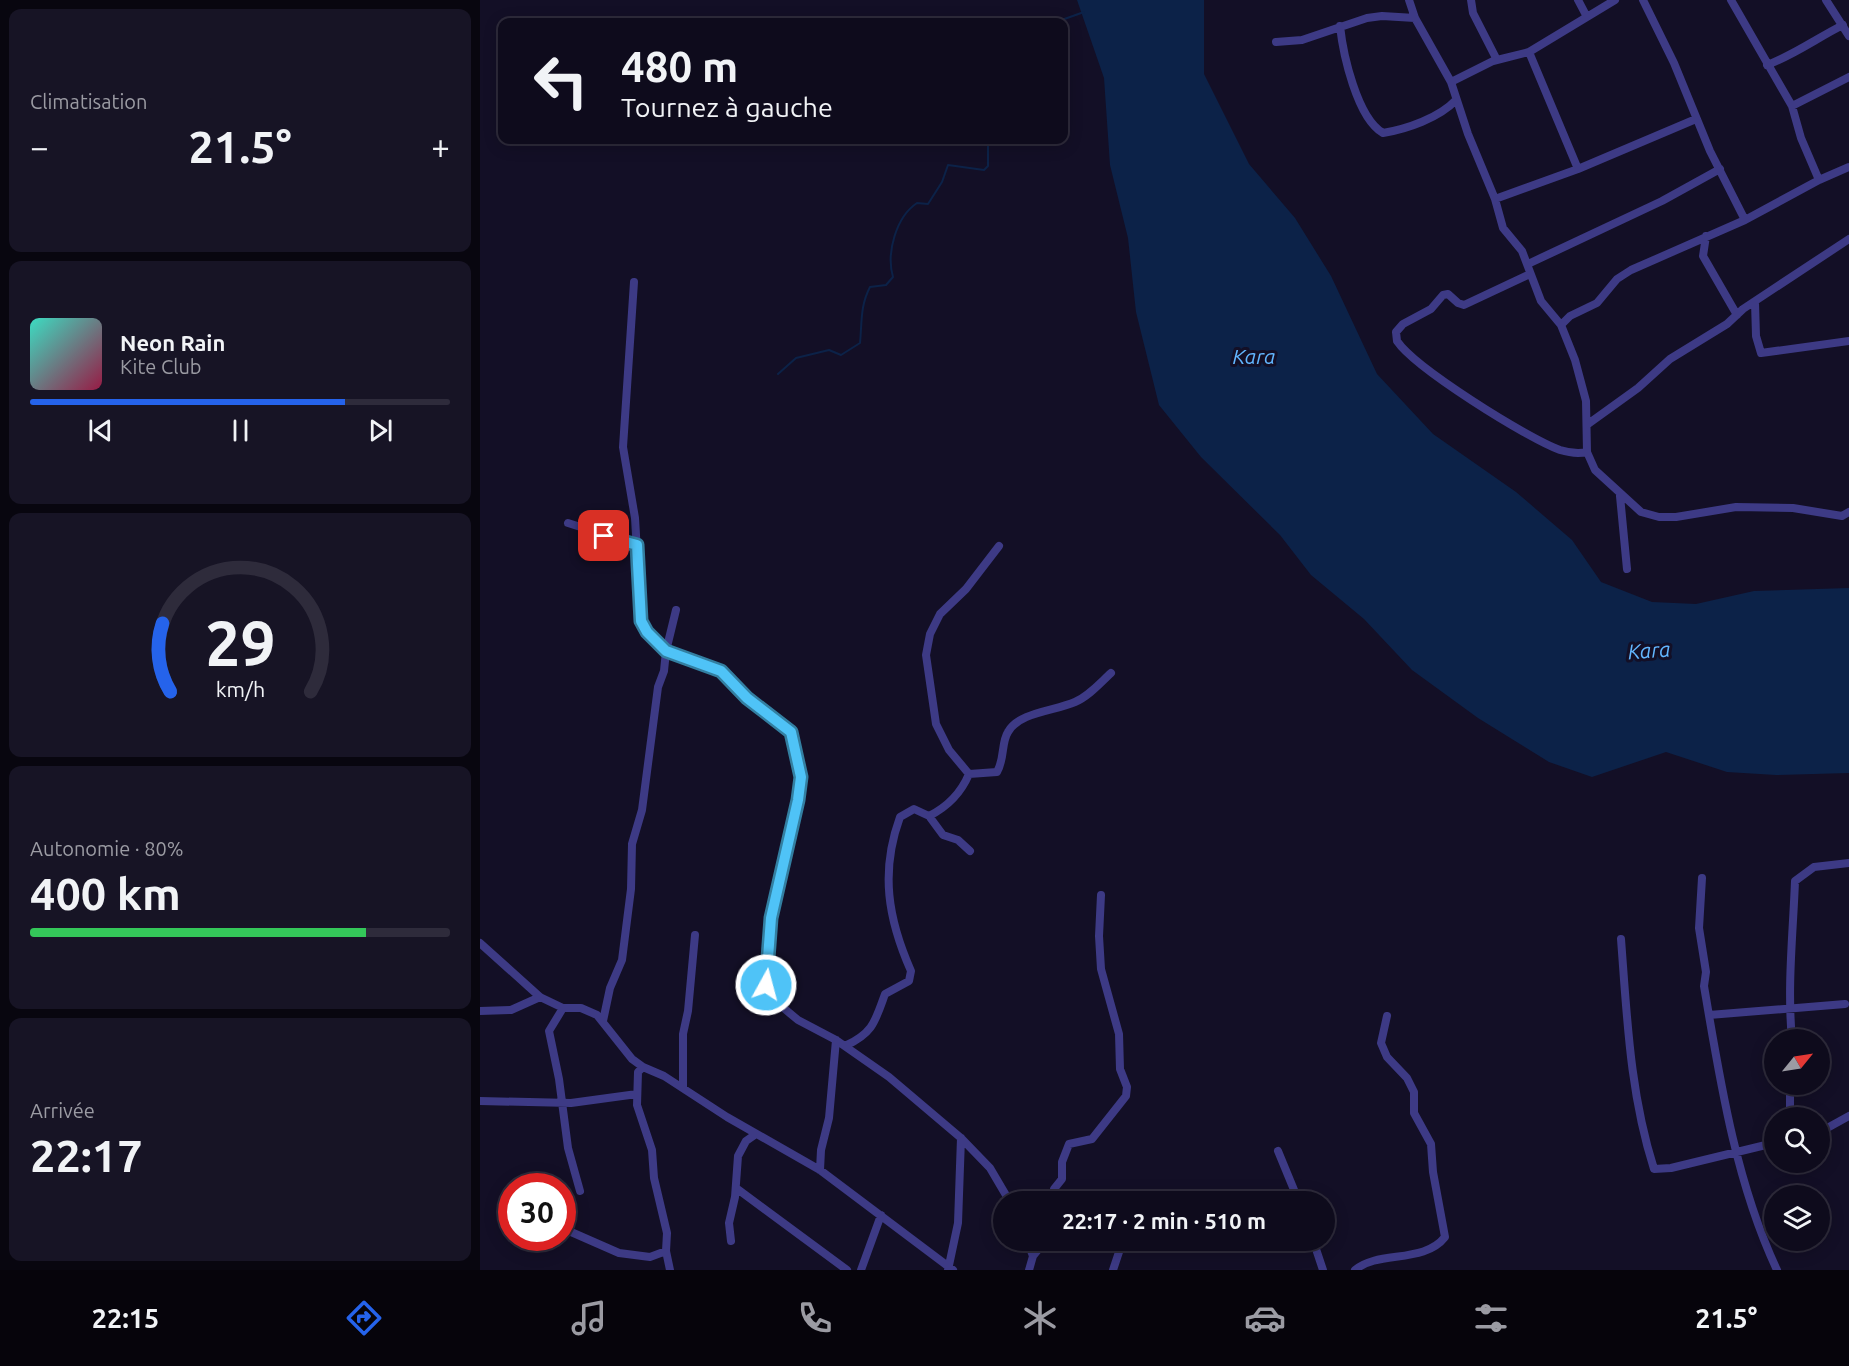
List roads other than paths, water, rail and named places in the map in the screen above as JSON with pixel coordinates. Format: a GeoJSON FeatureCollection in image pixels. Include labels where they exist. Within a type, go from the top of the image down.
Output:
{"type":"FeatureCollection","features":[{"type":"Feature","properties":{"kind":"street"},"geometry":{"type":"LineString","coordinates":[[1408,0],[1415,18],[1451,82],[1495,199],[1503,228],[1528,264],[1541,301],[1561,325],[1581,383],[1588,424],[1587,452],[1595,470],[1620,496],[1641,512],[1659,517],[1676,517],[1736,507],[1793,507],[1842,516],[1849,512]]}},
{"type":"Feature","properties":{"kind":"street"},"geometry":{"type":"LineString","coordinates":[[1471,0],[1473,13],[1497,60]]}},
{"type":"Feature","properties":{"kind":"street"},"geometry":{"type":"LineString","coordinates":[[1578,0],[1587,16]]}},
{"type":"Feature","properties":{"kind":"street"},"geometry":{"type":"LineString","coordinates":[[1451,82],[1497,60],[1529,52],[1615,0]]}},
{"type":"Feature","properties":{"kind":"street"},"geometry":{"type":"LineString","coordinates":[[1643,0],[1674,63],[1696,119],[1745,220]]}},
{"type":"Feature","properties":{"kind":"street"},"geometry":{"type":"LineString","coordinates":[[1731,0],[1792,106],[1801,138],[1819,180]]}},
{"type":"Feature","properties":{"kind":"street"},"geometry":{"type":"LineString","coordinates":[[1826,0],[1849,36]]}},
{"type":"Feature","properties":{"kind":"street"},"geometry":{"type":"LineString","coordinates":[[1276,42],[1302,40],[1340,26],[1382,16],[1415,18]]}},
{"type":"Feature","properties":{"kind":"street"},"geometry":{"type":"LineString","coordinates":[[1767,66],[1789,57],[1803,45],[1843,25]]}},
{"type":"Feature","properties":{"kind":"street"},"geometry":{"type":"LineString","coordinates":[[1340,26],[1343,54],[1364,107],[1377,130],[1383,134],[1443,112],[1456,100]]}},
{"type":"Feature","properties":{"kind":"street"},"geometry":{"type":"LineString","coordinates":[[1529,52],[1578,169]]}},
{"type":"Feature","properties":{"kind":"street"},"geometry":{"type":"LineString","coordinates":[[1792,106],[1849,77]]}},
{"type":"Feature","properties":{"kind":"street"},"geometry":{"type":"LineString","coordinates":[[1495,199],[1578,169],[1696,119]]}},
{"type":"Feature","properties":{"kind":"street"},"geometry":{"type":"LineString","coordinates":[[1561,325],[1570,316],[1597,303],[1617,279],[1631,270],[1745,220],[1819,180],[1849,167]]}},
{"type":"Feature","properties":{"kind":"street"},"geometry":{"type":"LineString","coordinates":[[1528,264],[1662,201],[1720,169]]}},
{"type":"Feature","properties":{"kind":"street"},"geometry":{"type":"LineString","coordinates":[[1706,236],[1703,256],[1737,315]]}},
{"type":"Feature","properties":{"kind":"street"},"geometry":{"type":"LineString","coordinates":[[1588,424],[1638,388],[1670,359],[1727,324],[1755,302],[1849,239]]}},
{"type":"Feature","properties":{"kind":"street"},"geometry":{"type":"LineString","coordinates":[[1530,274],[1464,305],[1448,294],[1443,295],[1420,317],[1403,324],[1396,332],[1396,341],[1425,368],[1540,441],[1562,451],[1577,454],[1587,452]]}},
{"type":"Feature","properties":{"kind":"street"},"geometry":{"type":"LineString","coordinates":[[634,282],[623,447],[637,545],[641,621],[666,651],[721,671],[747,698],[791,732],[801,777],[798,800],[771,918],[766,985],[774,999],[798,1020],[836,1040],[889,1077],[961,1138],[990,1168],[1004,1191]]}},
{"type":"Feature","properties":{"kind":"street"},"geometry":{"type":"LineString","coordinates":[[1755,302],[1756,336],[1761,353],[1849,341]]}},
{"type":"Feature","properties":{"kind":"street"},"geometry":{"type":"LineString","coordinates":[[1620,496],[1628,569]]}},
{"type":"Feature","properties":{"kind":"street"},"geometry":{"type":"LineString","coordinates":[[568,523],[637,545]]}},
{"type":"Feature","properties":{"kind":"street"},"geometry":{"type":"LineString","coordinates":[[969,774],[945,744],[932,714],[926,655],[930,634],[940,614],[966,589],[999,546]]}},
{"type":"Feature","properties":{"kind":"street"},"geometry":{"type":"LineString","coordinates":[[603,1021],[610,988],[622,960],[631,889],[632,844],[642,810],[658,687],[664,671],[666,651],[676,610]]}},
{"type":"Feature","properties":{"kind":"street"},"geometry":{"type":"LineString","coordinates":[[969,774],[997,772],[1003,760],[1008,732],[1022,718],[1073,703],[1086,696],[1111,673]]}},
{"type":"Feature","properties":{"kind":"street"},"geometry":{"type":"LineString","coordinates":[[929,816],[941,810],[954,798],[969,774]]}},
{"type":"Feature","properties":{"kind":"street"},"geometry":{"type":"LineString","coordinates":[[845,1046],[868,1032],[876,1020],[885,994],[909,981],[911,971],[890,912],[887,892],[889,867],[900,817],[914,809],[929,816],[943,835],[958,840],[970,851]]}},
{"type":"Feature","properties":{"kind":"street"},"geometry":{"type":"LineString","coordinates":[[1791,1029],[1788,981],[1794,938],[1795,881],[1814,867],[1849,863]]}},
{"type":"Feature","properties":{"kind":"street"},"geometry":{"type":"LineString","coordinates":[[1702,878],[1699,928],[1709,1015],[1736,1152],[1777,1270]]}},
{"type":"Feature","properties":{"kind":"street"},"geometry":{"type":"LineString","coordinates":[[1054,1191],[1062,1179],[1062,1161],[1069,1143],[1092,1139],[1126,1096],[1127,1087],[1120,1069],[1119,1034],[1101,969],[1101,895]]}},
{"type":"Feature","properties":{"kind":"street"},"geometry":{"type":"LineString","coordinates":[[683,1087],[683,1034],[688,1011],[695,935]]}},
{"type":"Feature","properties":{"kind":"street"},"geometry":{"type":"LineString","coordinates":[[1621,939],[1630,1055],[1640,1121],[1654,1169],[1671,1168],[1764,1145]]}},
{"type":"Feature","properties":{"kind":"street"},"geometry":{"type":"LineString","coordinates":[[480,943],[540,997],[563,1008],[581,1008],[603,1021],[632,1059],[643,1067],[683,1087],[756,1134],[820,1170],[950,1269],[958,1222],[961,1138]]}},
{"type":"Feature","properties":{"kind":"street"},"geometry":{"type":"LineString","coordinates":[[480,1011],[511,1010],[540,997]]}},
{"type":"Feature","properties":{"kind":"street"},"geometry":{"type":"LineString","coordinates":[[1709,1015],[1845,1004]]}},
{"type":"Feature","properties":{"kind":"street"},"geometry":{"type":"LineString","coordinates":[[563,1008],[549,1031],[563,1103],[568,1148],[580,1191]]}},
{"type":"Feature","properties":{"kind":"street"},"geometry":{"type":"LineString","coordinates":[[1355,1270],[1364,1263],[1430,1251],[1445,1237],[1433,1172],[1431,1144],[1414,1113],[1414,1092],[1407,1078],[1387,1057],[1381,1043],[1387,1016]]}},
{"type":"Feature","properties":{"kind":"street"},"geometry":{"type":"LineString","coordinates":[[820,1170],[821,1150],[830,1118],[836,1040]]}},
{"type":"Feature","properties":{"kind":"street"},"geometry":{"type":"LineString","coordinates":[[643,1067],[638,1072],[636,1094],[642,1123],[652,1150],[654,1178],[665,1218],[666,1251],[670,1270]]}},
{"type":"Feature","properties":{"kind":"street"},"geometry":{"type":"LineString","coordinates":[[480,1101],[563,1103],[607,1100],[636,1094]]}},
{"type":"Feature","properties":{"kind":"street"},"geometry":{"type":"LineString","coordinates":[[1830,1126],[1849,1116]]}},
{"type":"Feature","properties":{"kind":"street"},"geometry":{"type":"LineString","coordinates":[[731,1241],[729,1223],[736,1188],[738,1156],[746,1141],[756,1134]]}},
{"type":"Feature","properties":{"kind":"street"},"geometry":{"type":"LineString","coordinates":[[1278,1151],[1294,1191]]}},
{"type":"Feature","properties":{"kind":"street"},"geometry":{"type":"LineString","coordinates":[[736,1188],[847,1270]]}},
{"type":"Feature","properties":{"kind":"street"},"geometry":{"type":"LineString","coordinates":[[861,1270],[881,1215]]}},
{"type":"Feature","properties":{"kind":"street"},"geometry":{"type":"LineString","coordinates":[[576,1234],[619,1253],[650,1257],[666,1251]]}},
{"type":"Feature","properties":{"kind":"street"},"geometry":{"type":"LineString","coordinates":[[1031,1251],[1033,1256]]}},
{"type":"Feature","properties":{"kind":"street"},"geometry":{"type":"LineString","coordinates":[[1029,1270],[1037,1251]]}},
{"type":"Feature","properties":{"kind":"street"},"geometry":{"type":"LineString","coordinates":[[1113,1270],[1119,1251]]}},
{"type":"Feature","properties":{"kind":"street"},"geometry":{"type":"LineString","coordinates":[[1317,1251],[1323,1270]]}},
{"type":"Feature","properties":{"kind":"water","name":"Kara"},"geometry":{"type":"Polygon","coordinates":[[[1077,0],[1204,0],[1204,74],[1249,164],[1295,218],[1331,276],[1377,374],[1433,434],[1516,492],[1572,540],[1601,582],[1652,602],[1696,604],[1754,591],[1849,588],[1849,773],[1776,775],[1727,772],[1666,752],[1592,777],[1549,762],[1478,718],[1412,670],[1364,619],[1311,575],[1280,535],[1201,457],[1159,405],[1136,312],[1128,238],[1110,165],[1104,78],[1077,0]]]}},
{"type":"Feature","properties":{"kind":"waterway"},"geometry":{"type":"LineString","coordinates":[[1067,18],[1084,12]]}},
{"type":"Feature","properties":{"kind":"waterway"},"geometry":{"type":"LineString","coordinates":[[778,374],[796,358],[829,350],[841,355],[860,343],[863,308],[870,287],[886,285],[893,277],[892,247],[894,236],[903,217],[917,203],[928,204],[942,182],[948,165],[984,170],[988,166],[988,144]]}}]}
